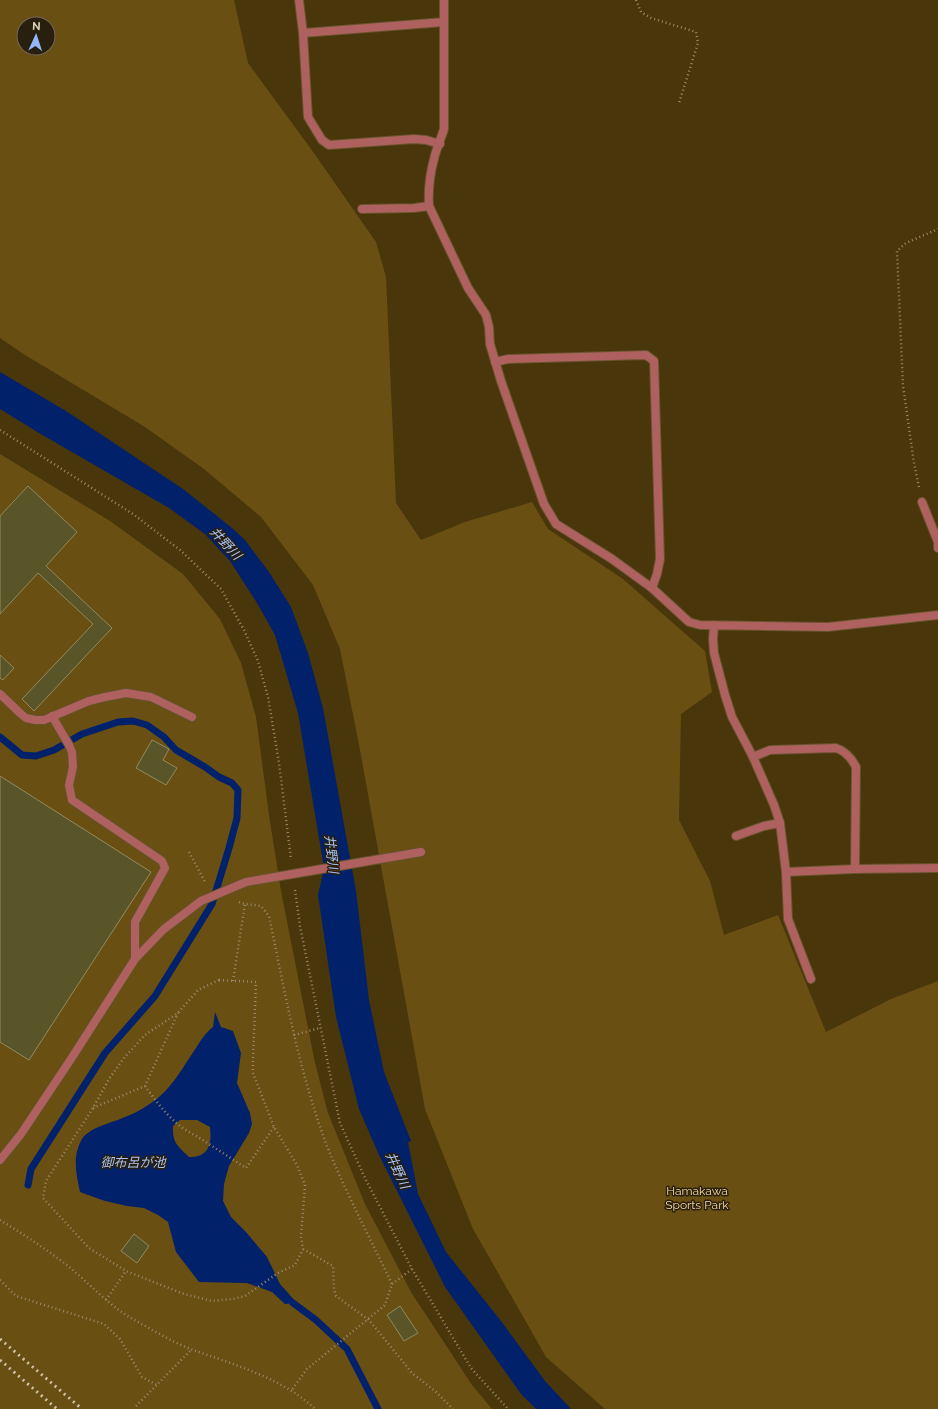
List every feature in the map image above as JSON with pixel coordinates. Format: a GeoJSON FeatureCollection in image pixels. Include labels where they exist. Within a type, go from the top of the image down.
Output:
{"type":"FeatureCollection","features":[{"type":"Feature","properties":{"kind":"street"},"geometry":{"type":"LineString","coordinates":[[299,0],[303,33],[308,117],[322,140],[329,145],[414,139],[426,140],[440,144]]}},
{"type":"Feature","properties":{"kind":"street"},"geometry":{"type":"LineString","coordinates":[[444,0],[444,129],[434,158],[428,194],[429,206],[468,288],[486,315],[489,327],[490,344],[495,362],[544,504],[556,524],[612,559],[652,588],[689,622],[700,625],[828,627],[938,615]]}},
{"type":"Feature","properties":{"kind":"street"},"geometry":{"type":"LineString","coordinates":[[303,33],[444,22]]}},
{"type":"Feature","properties":{"kind":"street"},"geometry":{"type":"LineString","coordinates":[[362,209],[414,208],[429,206]]}},
{"type":"Feature","properties":{"kind":"street"},"geometry":{"type":"LineString","coordinates":[[495,362],[508,359],[646,355],[654,361],[660,559],[652,588]]}},
{"type":"Feature","properties":{"kind":"street"},"geometry":{"type":"LineString","coordinates":[[922,502],[938,542],[938,548]]}},
{"type":"Feature","properties":{"kind":"street"},"geometry":{"type":"LineString","coordinates":[[714,625],[714,653],[732,717],[753,757],[774,805],[780,823],[786,872],[788,919],[811,979]]}},
{"type":"Feature","properties":{"kind":"street"},"geometry":{"type":"LineString","coordinates":[[0,694],[26,718],[42,720],[89,701],[117,694],[151,698],[192,717]]}},
{"type":"Feature","properties":{"kind":"street"},"geometry":{"type":"LineString","coordinates":[[52,716],[70,745],[72,752],[73,767],[69,785],[72,800],[162,861],[165,868],[135,922],[135,959]]}},
{"type":"Feature","properties":{"kind":"street"},"geometry":{"type":"LineString","coordinates":[[753,757],[770,750],[836,748],[842,750],[853,762],[856,767],[855,869]]}},
{"type":"Feature","properties":{"kind":"street"},"geometry":{"type":"LineString","coordinates":[[736,836],[764,826],[780,823]]}},
{"type":"Feature","properties":{"kind":"street"},"geometry":{"type":"LineString","coordinates":[[0,1160],[21,1134],[38,1109],[135,959],[164,929],[201,901],[246,882],[421,852]]}},
{"type":"Feature","properties":{"kind":"street"},"geometry":{"type":"LineString","coordinates":[[786,872],[938,868]]}},
{"type":"Feature","properties":{"kind":"path"},"geometry":{"type":"LineString","coordinates":[[636,0],[641,12],[651,18],[696,32],[698,42],[679,103]]}},
{"type":"Feature","properties":{"kind":"path"},"geometry":{"type":"LineString","coordinates":[[922,502],[914,463],[903,386],[897,251],[906,243],[938,230]]}},
{"type":"Feature","properties":{"kind":"path"},"geometry":{"type":"LineString","coordinates":[[233,981],[245,904]]}},
{"type":"Feature","properties":{"kind":"path"},"geometry":{"type":"LineString","coordinates":[[261,906],[269,916],[294,1036],[313,1104],[328,1146],[352,1202],[392,1284]]}},
{"type":"Feature","properties":{"kind":"path"},"geometry":{"type":"LineString","coordinates":[[219,980],[233,981],[256,982],[253,1073],[274,1127],[297,1165],[305,1185],[301,1236],[303,1249],[295,1265],[278,1273],[245,1296],[212,1301],[184,1294],[126,1271],[89,1248],[43,1198],[46,1181],[124,1058],[145,1035],[178,1012],[198,990],[219,980]]}},
{"type":"Feature","properties":{"kind":"path"},"geometry":{"type":"LineString","coordinates":[[93,1108],[145,1086],[178,1012]]}},
{"type":"Feature","properties":{"kind":"path"},"geometry":{"type":"LineString","coordinates":[[294,1036],[320,1028]]}},
{"type":"Feature","properties":{"kind":"path"},"geometry":{"type":"LineString","coordinates":[[145,1086],[154,1098],[187,1132],[208,1143],[246,1168],[274,1127]]}},
{"type":"Feature","properties":{"kind":"path"},"geometry":{"type":"LineString","coordinates":[[0,1220],[28,1237],[68,1267],[106,1300],[130,1317],[192,1349],[255,1373],[291,1391],[315,1409]]}},
{"type":"Feature","properties":{"kind":"path"},"geometry":{"type":"LineString","coordinates":[[303,1249],[333,1266],[334,1289],[336,1296],[369,1320],[412,1373],[435,1391],[453,1409]]}},
{"type":"Feature","properties":{"kind":"path"},"geometry":{"type":"LineString","coordinates":[[291,1391],[308,1369],[336,1344],[369,1320],[385,1306],[392,1284],[412,1268]]}},
{"type":"Feature","properties":{"kind":"path"},"geometry":{"type":"LineString","coordinates":[[106,1300],[126,1271]]}},
{"type":"Feature","properties":{"kind":"path"},"geometry":{"type":"LineString","coordinates":[[0,1280],[16,1296],[104,1324],[120,1339],[142,1377],[157,1385]]}},
{"type":"Feature","properties":{"kind":"path"},"geometry":{"type":"LineString","coordinates":[[136,1406],[192,1349]]}},
{"type":"Feature","properties":{"kind":"green space","name":"Hamakawa Sports Park"},"geometry":{"type":"Polygon","coordinates":[[[0,0],[234,0],[248,63],[311,149],[376,242],[386,277],[396,503],[421,540],[465,522],[532,502],[548,529],[623,579],[705,651],[712,692],[681,714],[679,820],[710,881],[724,935],[778,915],[826,1032],[891,999],[938,981],[938,1409],[605,1409],[546,1357],[473,1229],[425,1109],[360,750],[340,649],[313,585],[261,517],[204,469],[145,427],[25,355],[0,338],[0,0]]]}},
{"type":"Feature","properties":{"kind":"green space"},"geometry":{"type":"Polygon","coordinates":[[[0,454],[110,521],[183,574],[220,619],[241,663],[256,717],[281,891],[315,1063],[328,1113],[365,1204],[411,1292],[472,1385],[492,1409],[0,1409],[0,454]]]}},
{"type":"Feature","properties":{"kind":"water","name":"井野川"},"geometry":{"type":"Polygon","coordinates":[[[0,372],[66,411],[183,489],[232,528],[244,539],[269,572],[291,607],[308,653],[323,708],[356,891],[369,1000],[384,1072],[411,1141],[408,1142],[418,1194],[446,1252],[501,1321],[545,1381],[571,1409],[536,1409],[521,1394],[445,1287],[379,1155],[359,1109],[336,1017],[318,895],[324,868],[298,713],[275,635],[257,603],[230,561],[205,534],[169,508],[0,409],[0,372]]]}},
{"type":"Feature","properties":{"kind":"water","name":"御布呂が池"},"geometry":{"type":"Polygon","coordinates":[[[215,1012],[221,1027],[233,1031],[241,1053],[237,1083],[250,1113],[252,1124],[249,1133],[229,1166],[224,1184],[223,1201],[231,1217],[267,1257],[280,1284],[297,1303],[285,1304],[272,1292],[247,1283],[199,1282],[176,1252],[168,1222],[144,1208],[105,1201],[80,1192],[76,1171],[76,1158],[82,1139],[90,1131],[134,1113],[159,1097],[174,1081],[202,1038],[213,1027],[215,1012]],[[180,1120],[173,1126],[176,1144],[189,1157],[201,1155],[210,1144],[210,1127],[197,1120],[180,1120]]]}},
{"type":"Feature","properties":{"kind":"building"},"geometry":{"type":"Polygon","coordinates":[[[28,486],[77,532],[46,566],[112,628],[34,711],[22,699],[93,624],[38,573],[0,614],[0,516],[28,486]]]}},
{"type":"Feature","properties":{"kind":"building"},"geometry":{"type":"Polygon","coordinates":[[[0,655],[14,668],[3,680],[0,678],[0,655]]]}},
{"type":"Feature","properties":{"kind":"building"},"geometry":{"type":"Polygon","coordinates":[[[152,740],[169,749],[163,760],[177,768],[166,785],[136,768],[152,740]]]}},
{"type":"Feature","properties":{"kind":"building"},"geometry":{"type":"Polygon","coordinates":[[[0,776],[151,872],[29,1060],[0,1042],[0,776]]]}},
{"type":"Feature","properties":{"kind":"building"},"geometry":{"type":"Polygon","coordinates":[[[134,1234],[149,1246],[137,1263],[121,1251],[134,1234]]]}},
{"type":"Feature","properties":{"kind":"building"},"geometry":{"type":"Polygon","coordinates":[[[400,1306],[418,1333],[404,1341],[387,1315],[400,1306]]]}},
{"type":"Feature","properties":{"kind":"waterway"},"geometry":{"type":"LineString","coordinates":[[0,737],[22,755],[36,756],[54,750],[82,734],[118,722],[133,721],[147,725],[164,737],[176,750],[219,777],[232,783],[238,790],[237,818],[212,904],[155,996],[105,1053],[31,1169],[28,1185]]}},
{"type":"Feature","properties":{"kind":"waterway"},"geometry":{"type":"LineString","coordinates":[[293,1303],[316,1320],[347,1349],[378,1409]]}},
{"type":"Feature","properties":{"kind":"railway"},"geometry":{"type":"LineString","coordinates":[[0,1339],[82,1409]]}},
{"type":"Feature","properties":{"kind":"railway"},"geometry":{"type":"LineString","coordinates":[[0,1360],[57,1409]]}}]}
